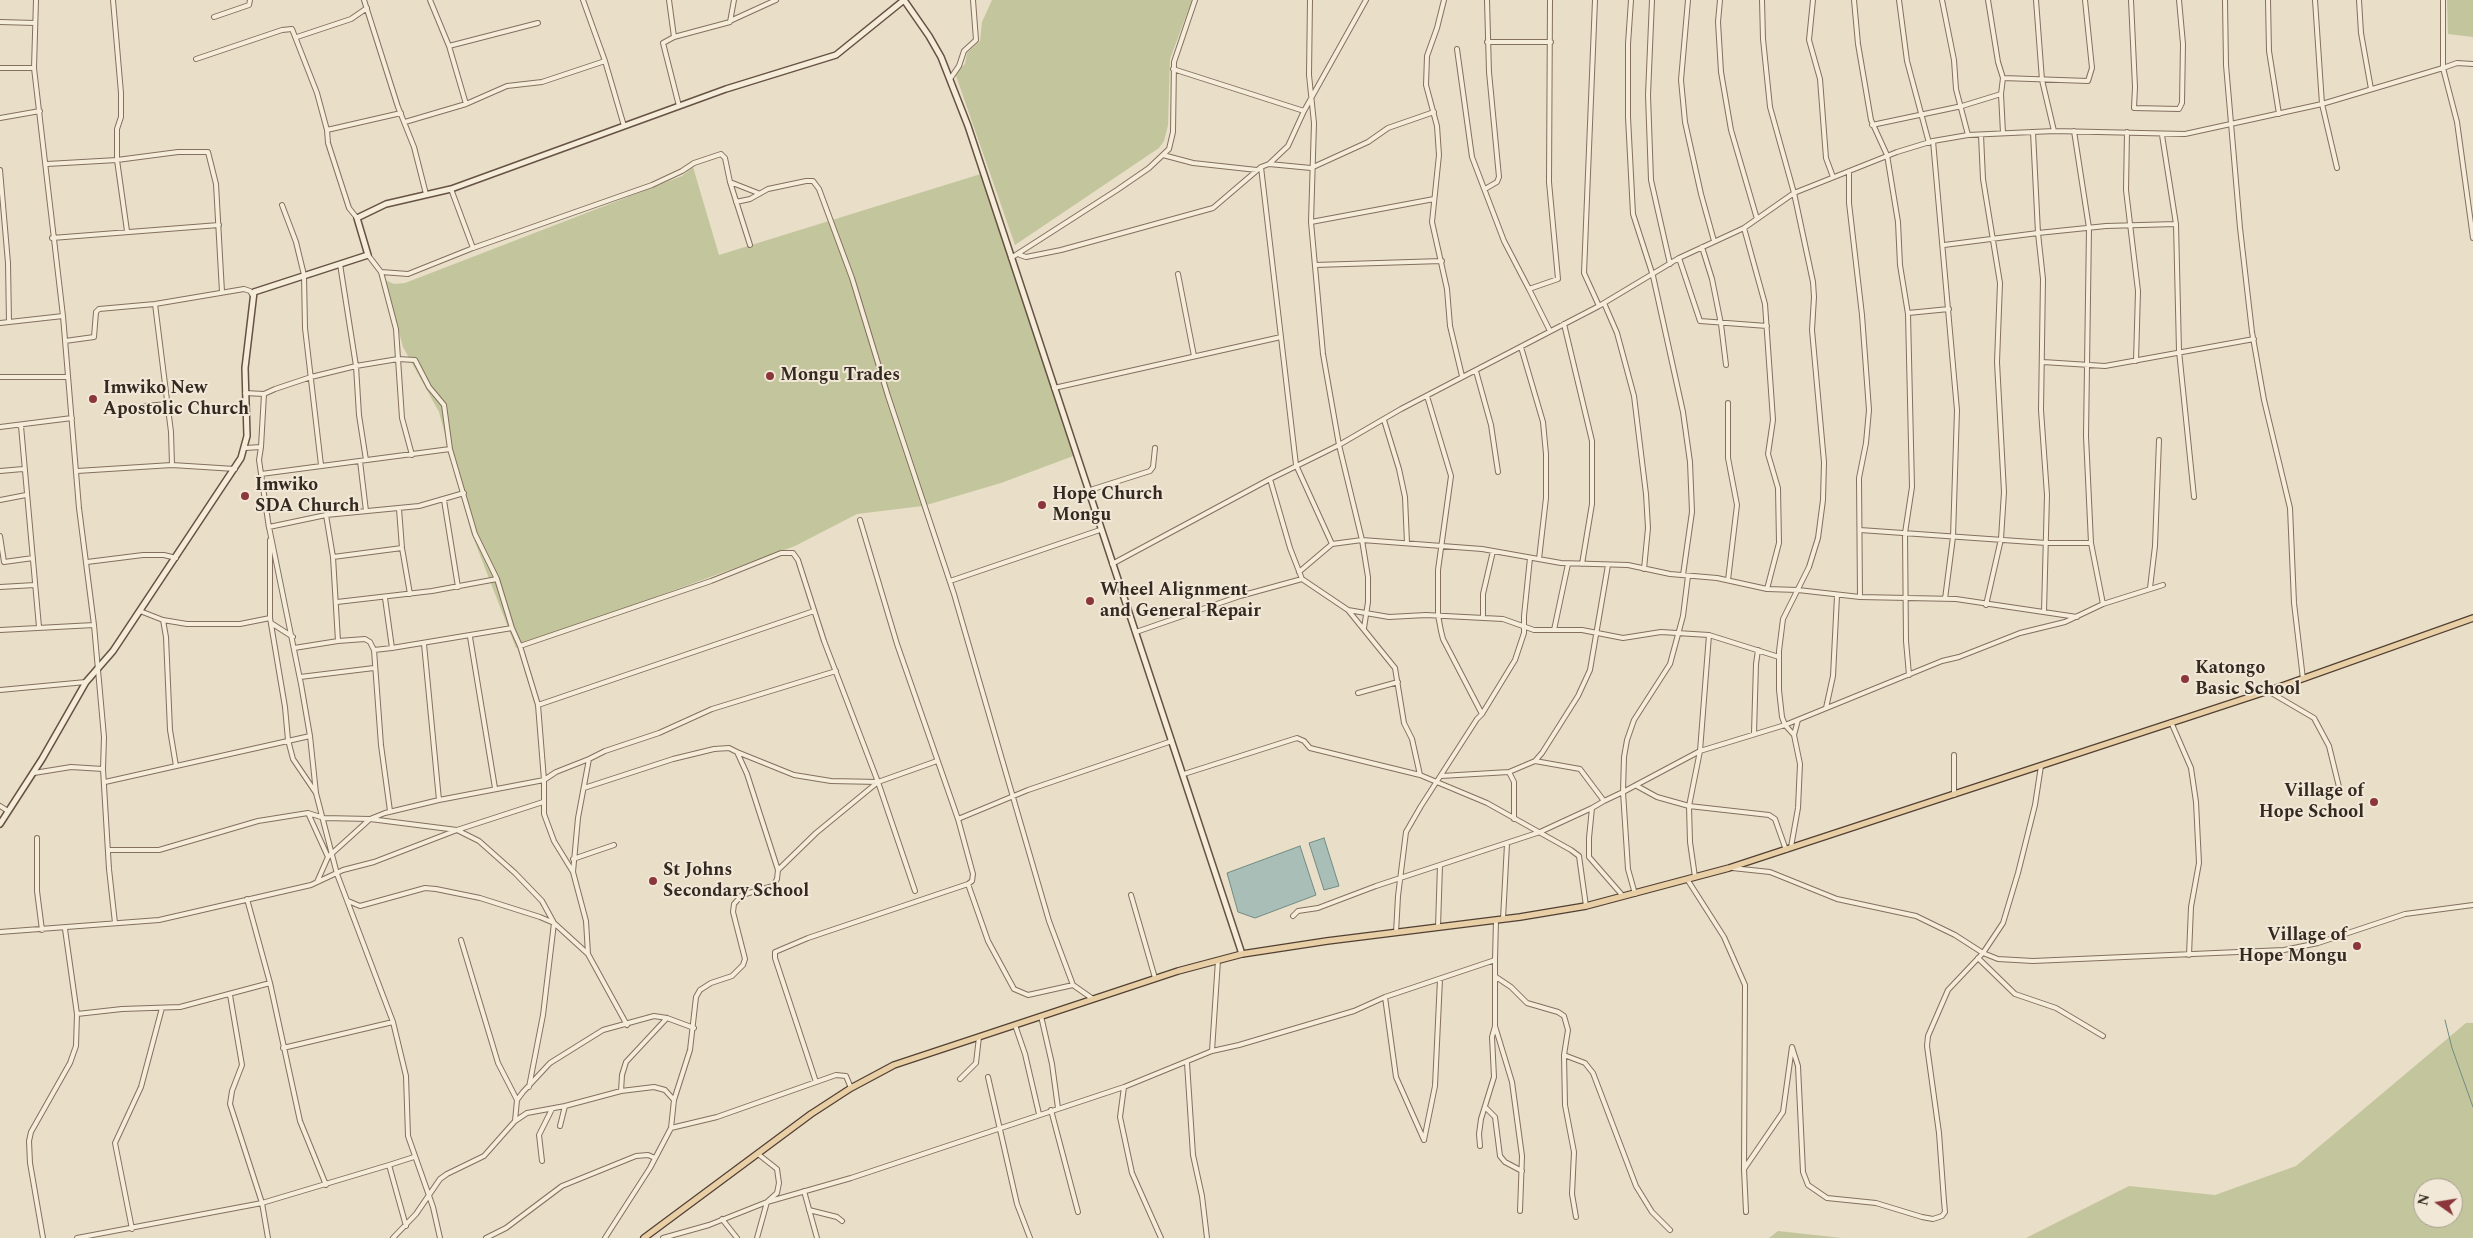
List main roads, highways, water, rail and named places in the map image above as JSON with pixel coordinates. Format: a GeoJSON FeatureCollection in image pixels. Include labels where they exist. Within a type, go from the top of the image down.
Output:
{"type":"FeatureCollection","features":[{"type":"Feature","properties":{"kind":"main road"},"geometry":{"type":"LineString","coordinates":[[0,824],[34,772],[86,682],[113,651],[235,469],[245,448],[247,436],[245,393],[248,335],[254,292],[304,274],[368,255],[357,218],[386,204],[451,189],[726,88],[839,53],[873,23],[904,0],[929,36],[950,78],[984,172],[1087,491],[1184,774],[1242,954]]}},
{"type":"Feature","properties":{"kind":"main road"},"geometry":{"type":"LineString","coordinates":[[644,1238],[811,1114],[851,1088],[894,1065],[1155,978],[1242,954],[1500,920],[1586,906],[1729,868],[2268,691],[2473,618]]}},
{"type":"Feature","properties":{"kind":"water"},"geometry":{"type":"Polygon","coordinates":[[[1324,838],[1339,886],[1324,890],[1309,843],[1324,838]]]}},
{"type":"Feature","properties":{"kind":"water"},"geometry":{"type":"Polygon","coordinates":[[[1300,846],[1316,895],[1255,918],[1238,912],[1227,873],[1300,846]]]}},
{"type":"Feature","properties":{"kind":"waterway"},"geometry":{"type":"LineString","coordinates":[[2445,1020],[2452,1048],[2473,1107]]}},
{"type":"Feature","properties":{"kind":"place","name":"Mongu Trades"},"geometry":{"type":"Point","coordinates":[770,376]}},
{"type":"Feature","properties":{"kind":"place","name":"Imwiko New Apostolic Church"},"geometry":{"type":"Point","coordinates":[93,399]}},
{"type":"Feature","properties":{"kind":"place","name":"Imwiko SDA Church"},"geometry":{"type":"Point","coordinates":[245,496]}},
{"type":"Feature","properties":{"kind":"place","name":"Hope Church Mongu"},"geometry":{"type":"Point","coordinates":[1042,505]}},
{"type":"Feature","properties":{"kind":"place","name":"Wheel Alignment and General Repair"},"geometry":{"type":"Point","coordinates":[1090,601]}},
{"type":"Feature","properties":{"kind":"place","name":"Katongo Basic School"},"geometry":{"type":"Point","coordinates":[2185,679]}},
{"type":"Feature","properties":{"kind":"place","name":"Village of Hope School"},"geometry":{"type":"Point","coordinates":[2374,802]}},
{"type":"Feature","properties":{"kind":"place","name":"St Johns Secondary School"},"geometry":{"type":"Point","coordinates":[653,881]}},
{"type":"Feature","properties":{"kind":"place","name":"Village of Hope Mongu"},"geometry":{"type":"Point","coordinates":[2357,946]}}]}
